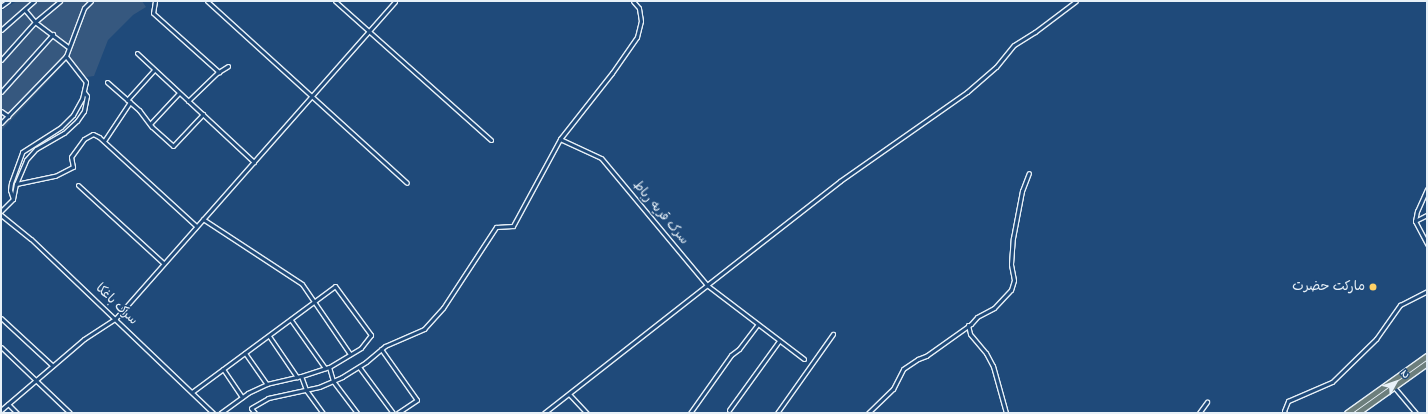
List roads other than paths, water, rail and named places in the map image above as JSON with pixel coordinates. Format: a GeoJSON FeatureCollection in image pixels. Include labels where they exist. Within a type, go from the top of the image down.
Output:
{"type":"FeatureCollection","features":[{"type":"Feature","properties":{"kind":"highway"},"geometry":{"type":"LineString","coordinates":[[1346,413],[1427,356]]}},
{"type":"Feature","properties":{"kind":"highway"},"geometry":{"type":"LineString","coordinates":[[1357,413],[1427,363]]}},
{"type":"Feature","properties":{"kind":"street"},"geometry":{"type":"LineString","coordinates":[[1,6],[8,1]]}},
{"type":"Feature","properties":{"kind":"street"},"geometry":{"type":"LineString","coordinates":[[1,30],[34,1]]}},
{"type":"Feature","properties":{"kind":"street"},"geometry":{"type":"LineString","coordinates":[[1,60],[35,22],[60,1]]}},
{"type":"Feature","properties":{"kind":"street"},"geometry":{"type":"LineString","coordinates":[[1,124],[66,56],[68,47],[84,8],[91,1]]}},
{"type":"Feature","properties":{"kind":"street"},"geometry":{"type":"LineString","coordinates":[[155,1],[153,13],[219,72]]}},
{"type":"Feature","properties":{"kind":"street"},"geometry":{"type":"LineString","coordinates":[[207,1],[407,183]]}},
{"type":"Feature","properties":{"kind":"street"},"geometry":{"type":"LineString","coordinates":[[335,1],[491,140]]}},
{"type":"Feature","properties":{"kind":"street"},"geometry":{"type":"LineString","coordinates":[[1,410],[84,339],[116,318],[312,97],[394,1]]}},
{"type":"Feature","properties":{"kind":"street"},"geometry":{"type":"LineString","coordinates":[[255,413],[251,408],[268,398],[299,393],[333,381],[359,367],[381,349],[424,330],[443,308],[496,227],[513,226],[560,140],[612,74],[637,37],[642,21],[639,8],[633,1]]}},
{"type":"Feature","properties":{"kind":"street"},"geometry":{"type":"LineString","coordinates":[[544,413],[840,181],[967,92],[996,67],[1014,45],[1035,32],[1076,1]]}},
{"type":"Feature","properties":{"kind":"street"},"geometry":{"type":"LineString","coordinates":[[25,10],[35,22],[53,34],[68,47]]}},
{"type":"Feature","properties":{"kind":"street"},"geometry":{"type":"LineString","coordinates":[[1,92],[53,34]]}},
{"type":"Feature","properties":{"kind":"street"},"geometry":{"type":"LineString","coordinates":[[137,53],[254,162]]}},
{"type":"Feature","properties":{"kind":"street"},"geometry":{"type":"LineString","coordinates":[[13,199],[10,190],[11,183],[22,152],[61,127],[73,116],[84,92],[86,82],[66,56]]}},
{"type":"Feature","properties":{"kind":"street"},"geometry":{"type":"LineString","coordinates":[[188,101],[219,72],[228,66]]}},
{"type":"Feature","properties":{"kind":"street"},"geometry":{"type":"LineString","coordinates":[[104,141],[128,101],[154,70]]}},
{"type":"Feature","properties":{"kind":"street"},"geometry":{"type":"LineString","coordinates":[[107,82],[175,146],[203,114]]}},
{"type":"Feature","properties":{"kind":"street"},"geometry":{"type":"LineString","coordinates":[[1,211],[13,199],[16,184],[26,160],[36,149],[64,133],[77,122],[84,111],[87,96],[84,92]]}},
{"type":"Feature","properties":{"kind":"street"},"geometry":{"type":"LineString","coordinates":[[150,124],[179,93]]}},
{"type":"Feature","properties":{"kind":"street"},"geometry":{"type":"LineString","coordinates":[[1,111],[8,116]]}},
{"type":"Feature","properties":{"kind":"street"},"geometry":{"type":"LineString","coordinates":[[16,184],[55,176],[73,167],[71,157],[84,139],[93,134],[104,141],[196,226]]}},
{"type":"Feature","properties":{"kind":"street","name":"سرک قریه رباط"},"geometry":{"type":"LineString","coordinates":[[560,140],[601,158],[706,285],[804,360]]}},
{"type":"Feature","properties":{"kind":"street"},"geometry":{"type":"LineString","coordinates":[[868,413],[893,389],[903,369],[918,359],[926,356],[977,317],[994,308],[1005,298],[1013,286],[1013,238],[1022,191],[1029,173]]}},
{"type":"Feature","properties":{"kind":"street"},"geometry":{"type":"LineString","coordinates":[[78,185],[163,264]]}},
{"type":"Feature","properties":{"kind":"street"},"geometry":{"type":"LineString","coordinates":[[1427,190],[1417,211],[1415,221],[1427,244]]}},
{"type":"Feature","properties":{"kind":"street","name":"سرک باغکا"},"geometry":{"type":"LineString","coordinates":[[1,215],[31,239],[116,318],[213,413]]}},
{"type":"Feature","properties":{"kind":"street"},"geometry":{"type":"LineString","coordinates":[[1415,221],[1427,215]]}},
{"type":"Feature","properties":{"kind":"street"},"geometry":{"type":"LineString","coordinates":[[203,219],[302,284],[313,303],[350,354]]}},
{"type":"Feature","properties":{"kind":"street"},"geometry":{"type":"LineString","coordinates":[[192,392],[335,286],[371,335],[361,348],[329,367],[301,376],[267,384],[242,397],[220,413]]}},
{"type":"Feature","properties":{"kind":"street"},"geometry":{"type":"LineString","coordinates":[[1285,413],[1284,411],[1288,401],[1332,382],[1376,339],[1400,306],[1427,291]]}},
{"type":"Feature","properties":{"kind":"street"},"geometry":{"type":"LineString","coordinates":[[1,318],[52,365]]}},
{"type":"Feature","properties":{"kind":"street"},"geometry":{"type":"LineString","coordinates":[[291,320],[325,368]]}},
{"type":"Feature","properties":{"kind":"street"},"geometry":{"type":"LineString","coordinates":[[690,413],[731,355],[739,349],[757,324]]}},
{"type":"Feature","properties":{"kind":"street"},"geometry":{"type":"LineString","coordinates":[[968,325],[970,334],[986,353],[993,366],[1006,413]]}},
{"type":"Feature","properties":{"kind":"street"},"geometry":{"type":"LineString","coordinates":[[777,413],[833,334]]}},
{"type":"Feature","properties":{"kind":"street"},"geometry":{"type":"LineString","coordinates":[[269,336],[297,377]]}},
{"type":"Feature","properties":{"kind":"street"},"geometry":{"type":"LineString","coordinates":[[729,410],[779,341]]}},
{"type":"Feature","properties":{"kind":"street"},"geometry":{"type":"LineString","coordinates":[[1,347],[70,413]]}},
{"type":"Feature","properties":{"kind":"street"},"geometry":{"type":"LineString","coordinates":[[381,349],[417,400],[398,413]]}},
{"type":"Feature","properties":{"kind":"street"},"geometry":{"type":"LineString","coordinates":[[245,353],[267,384]]}},
{"type":"Feature","properties":{"kind":"street"},"geometry":{"type":"LineString","coordinates":[[329,367],[333,381],[357,413]]}},
{"type":"Feature","properties":{"kind":"street"},"geometry":{"type":"LineString","coordinates":[[359,367],[393,413]]}},
{"type":"Feature","properties":{"kind":"street"},"geometry":{"type":"LineString","coordinates":[[223,369],[242,397]]}},
{"type":"Feature","properties":{"kind":"street"},"geometry":{"type":"LineString","coordinates":[[301,376],[306,390],[323,413]]}},
{"type":"Feature","properties":{"kind":"street"},"geometry":{"type":"LineString","coordinates":[[1394,386],[1416,413]]}},
{"type":"Feature","properties":{"kind":"street"},"geometry":{"type":"LineString","coordinates":[[569,394],[587,413]]}},
{"type":"Feature","properties":{"kind":"street"},"geometry":{"type":"LineString","coordinates":[[1199,413],[1207,402]]}},
{"type":"Feature","properties":{"kind":"street"},"geometry":{"type":"LineString","coordinates":[[8,404],[17,413]]}},
{"type":"Feature","properties":{"kind":"place","name":"مارکت حضرت"},"geometry":{"type":"Point","coordinates":[1373,287]}}]}
